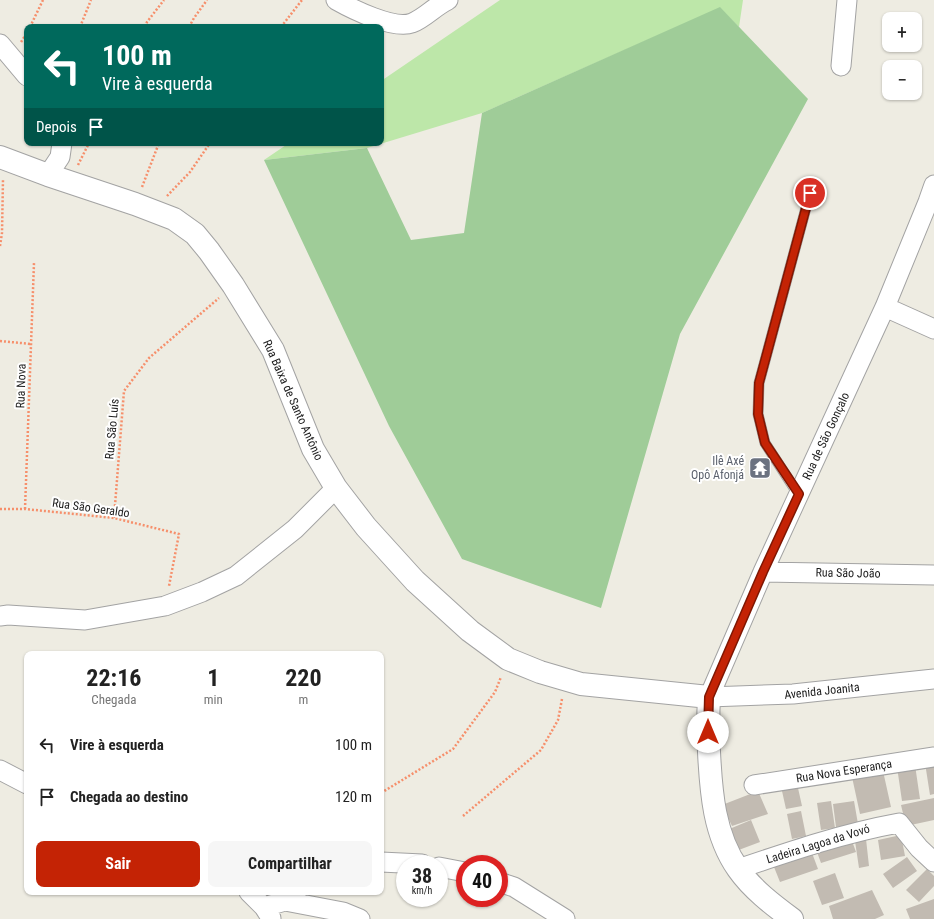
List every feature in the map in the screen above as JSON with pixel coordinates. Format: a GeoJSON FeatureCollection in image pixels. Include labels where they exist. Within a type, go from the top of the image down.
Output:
{"type":"FeatureCollection","features":[{"type":"Feature","properties":{"kind":"street"},"geometry":{"type":"LineString","coordinates":[[336,0],[346,6],[380,19],[406,25],[416,21],[440,3],[448,0]]}},
{"type":"Feature","properties":{"kind":"street"},"geometry":{"type":"LineString","coordinates":[[841,66],[847,0]]}},
{"type":"Feature","properties":{"kind":"street"},"geometry":{"type":"LineString","coordinates":[[0,44],[24,72]]}},
{"type":"Feature","properties":{"kind":"street"},"geometry":{"type":"LineString","coordinates":[[48,175],[60,157],[62,146]]}},
{"type":"Feature","properties":{"kind":"street","name":"Rua Baixa de Santo Antônio"},"geometry":{"type":"LineString","coordinates":[[3,157],[48,175],[144,207],[174,219],[195,234],[233,285],[273,350],[313,449],[336,488],[366,527],[415,581],[470,631],[508,659],[540,672],[581,684],[709,697]]}},
{"type":"Feature","properties":{"kind":"street","name":"Rua de São Gonçalo"},"geometry":{"type":"LineString","coordinates":[[792,919],[773,905],[738,869],[717,824],[710,789],[708,717],[709,697],[763,572],[885,307],[934,185]]}},
{"type":"Feature","properties":{"kind":"street"},"geometry":{"type":"LineString","coordinates":[[885,307],[934,329]]}},
{"type":"Feature","properties":{"kind":"street"},"geometry":{"type":"LineString","coordinates":[[0,616],[8,615],[85,620],[165,606],[202,592],[236,576],[295,529],[336,488]]}},
{"type":"Feature","properties":{"kind":"street","name":"Rua São João"},"geometry":{"type":"LineString","coordinates":[[763,572],[934,574]]}},
{"type":"Feature","properties":{"kind":"street","name":"Avenida Joanita"},"geometry":{"type":"LineString","coordinates":[[709,697],[793,694],[934,679]]}},
{"type":"Feature","properties":{"kind":"street","name":"Rua Nova Esperança"},"geometry":{"type":"LineString","coordinates":[[754,785],[934,757]]}},
{"type":"Feature","properties":{"kind":"street"},"geometry":{"type":"LineString","coordinates":[[0,770],[24,782]]}},
{"type":"Feature","properties":{"kind":"street","name":"Ladeira Lagoa da Vovó"},"geometry":{"type":"LineString","coordinates":[[738,869],[828,839],[899,823],[934,862]]}},
{"type":"Feature","properties":{"kind":"street"},"geometry":{"type":"LineString","coordinates":[[384,862],[396,863]]}},
{"type":"Feature","properties":{"kind":"street"},"geometry":{"type":"LineString","coordinates":[[508,885],[514,887],[565,919]]}},
{"type":"Feature","properties":{"kind":"street"},"geometry":{"type":"LineString","coordinates":[[252,895],[268,913],[296,895]]}},
{"type":"Feature","properties":{"kind":"street"},"geometry":{"type":"LineString","coordinates":[[285,901],[342,912],[360,919]]}},
{"type":"Feature","properties":{"kind":"lane"},"geometry":{"type":"LineString","coordinates":[[799,494],[765,443],[758,414],[759,383],[810,193]]}},
{"type":"Feature","properties":{"kind":"path"},"geometry":{"type":"LineString","coordinates":[[31,24],[43,0]]}},
{"type":"Feature","properties":{"kind":"path"},"geometry":{"type":"LineString","coordinates":[[81,24],[91,0]]}},
{"type":"Feature","properties":{"kind":"path"},"geometry":{"type":"LineString","coordinates":[[146,24],[164,0]]}},
{"type":"Feature","properties":{"kind":"path"},"geometry":{"type":"LineString","coordinates":[[191,24],[207,0]]}},
{"type":"Feature","properties":{"kind":"path"},"geometry":{"type":"LineString","coordinates":[[283,24],[302,0]]}},
{"type":"Feature","properties":{"kind":"path"},"geometry":{"type":"LineString","coordinates":[[70,182],[88,146]]}},
{"type":"Feature","properties":{"kind":"path"},"geometry":{"type":"LineString","coordinates":[[144,207],[158,146]]}},
{"type":"Feature","properties":{"kind":"path"},"geometry":{"type":"LineString","coordinates":[[144,207],[190,172],[208,146]]}},
{"type":"Feature","properties":{"kind":"path"},"geometry":{"type":"LineString","coordinates":[[0,246],[2,233],[3,157]]}},
{"type":"Feature","properties":{"kind":"path","name":"Rua Nova"},"geometry":{"type":"LineString","coordinates":[[25,509],[34,263]]}},
{"type":"Feature","properties":{"kind":"path","name":"Rua São Luís"},"geometry":{"type":"LineString","coordinates":[[114,518],[124,391],[149,358],[210,306]]}},
{"type":"Feature","properties":{"kind":"path"},"geometry":{"type":"LineString","coordinates":[[0,341],[31,344]]}},
{"type":"Feature","properties":{"kind":"path","name":"Rua São Geraldo"},"geometry":{"type":"LineString","coordinates":[[0,509],[25,509],[114,518],[179,534],[165,606]]}},
{"type":"Feature","properties":{"kind":"path"},"geometry":{"type":"LineString","coordinates":[[384,791],[453,749],[495,692],[508,659]]}},
{"type":"Feature","properties":{"kind":"path"},"geometry":{"type":"LineString","coordinates":[[463,816],[541,750],[558,720],[566,679]]}},
{"type":"Feature","properties":{"kind":"green space"},"geometry":{"type":"Polygon","coordinates":[[[500,0],[743,0],[739,27],[720,8],[482,113],[384,143],[384,79],[500,0]]]}},
{"type":"Feature","properties":{"kind":"green space"},"geometry":{"type":"Polygon","coordinates":[[[720,7],[808,99],[680,334],[601,608],[462,559],[389,426],[264,160],[367,148],[411,240],[464,233],[482,113],[720,7]]]}},
{"type":"Feature","properties":{"kind":"green space"},"geometry":{"type":"Polygon","coordinates":[[[285,146],[374,146],[367,148],[264,160],[285,146]]]}},
{"type":"Feature","properties":{"kind":"building"},"geometry":{"type":"Polygon","coordinates":[[[934,762],[934,794],[930,795],[925,763],[934,762]]]}},
{"type":"Feature","properties":{"kind":"building"},"geometry":{"type":"Polygon","coordinates":[[[915,765],[920,799],[902,801],[897,767],[915,765]]]}},
{"type":"Feature","properties":{"kind":"building"},"geometry":{"type":"Polygon","coordinates":[[[883,771],[891,807],[860,814],[852,777],[883,771]]]}},
{"type":"Feature","properties":{"kind":"building"},"geometry":{"type":"Polygon","coordinates":[[[796,779],[802,806],[786,809],[780,782],[796,779]]]}},
{"type":"Feature","properties":{"kind":"building"},"geometry":{"type":"Polygon","coordinates":[[[758,791],[768,814],[732,826],[722,805],[758,791]]]}},
{"type":"Feature","properties":{"kind":"building"},"geometry":{"type":"Polygon","coordinates":[[[934,798],[934,820],[906,826],[901,805],[934,798]]]}},
{"type":"Feature","properties":{"kind":"building"},"geometry":{"type":"Polygon","coordinates":[[[831,801],[835,828],[821,830],[817,803],[831,801]]]}},
{"type":"Feature","properties":{"kind":"building"},"geometry":{"type":"Polygon","coordinates":[[[854,801],[858,824],[836,827],[833,804],[854,801]]]}},
{"type":"Feature","properties":{"kind":"building"},"geometry":{"type":"Polygon","coordinates":[[[801,811],[806,836],[792,839],[787,814],[801,811]]]}},
{"type":"Feature","properties":{"kind":"building"},"geometry":{"type":"Polygon","coordinates":[[[751,820],[760,842],[736,851],[727,830],[751,820]]]}},
{"type":"Feature","properties":{"kind":"building"},"geometry":{"type":"Polygon","coordinates":[[[901,835],[905,856],[881,860],[878,840],[901,835]]]}},
{"type":"Feature","properties":{"kind":"building"},"geometry":{"type":"Polygon","coordinates":[[[866,839],[869,866],[859,868],[855,841],[866,839]]]}},
{"type":"Feature","properties":{"kind":"building"},"geometry":{"type":"Polygon","coordinates":[[[852,841],[856,852],[821,863],[817,852],[852,841]]]}},
{"type":"Feature","properties":{"kind":"building"},"geometry":{"type":"Polygon","coordinates":[[[812,853],[818,869],[780,882],[774,867],[812,853]]]}},
{"type":"Feature","properties":{"kind":"building"},"geometry":{"type":"Polygon","coordinates":[[[907,857],[917,871],[893,888],[883,874],[907,857]]]}},
{"type":"Feature","properties":{"kind":"building"},"geometry":{"type":"Polygon","coordinates":[[[927,869],[934,876],[934,886],[919,902],[906,890],[927,869]]]}},
{"type":"Feature","properties":{"kind":"building"},"geometry":{"type":"Polygon","coordinates":[[[835,873],[844,898],[822,905],[813,881],[835,873]]]}},
{"type":"Feature","properties":{"kind":"building"},"geometry":{"type":"Polygon","coordinates":[[[872,890],[884,915],[875,919],[833,919],[829,906],[872,890]]]}},
{"type":"Feature","properties":{"kind":"building"},"geometry":{"type":"Polygon","coordinates":[[[934,899],[934,919],[910,919],[906,909],[934,899]]]}},
{"type":"Feature","properties":{"kind":"place","name":"Ilê Axé Opô Afonjá"},"geometry":{"type":"Point","coordinates":[760,468]}},
{"type":"Feature","properties":{"kind":"route"},"geometry":{"type":"LineString","coordinates":[[708,732],[709,697],[763,572],[799,494],[765,443],[758,414],[759,383],[810,193]]}}]}
